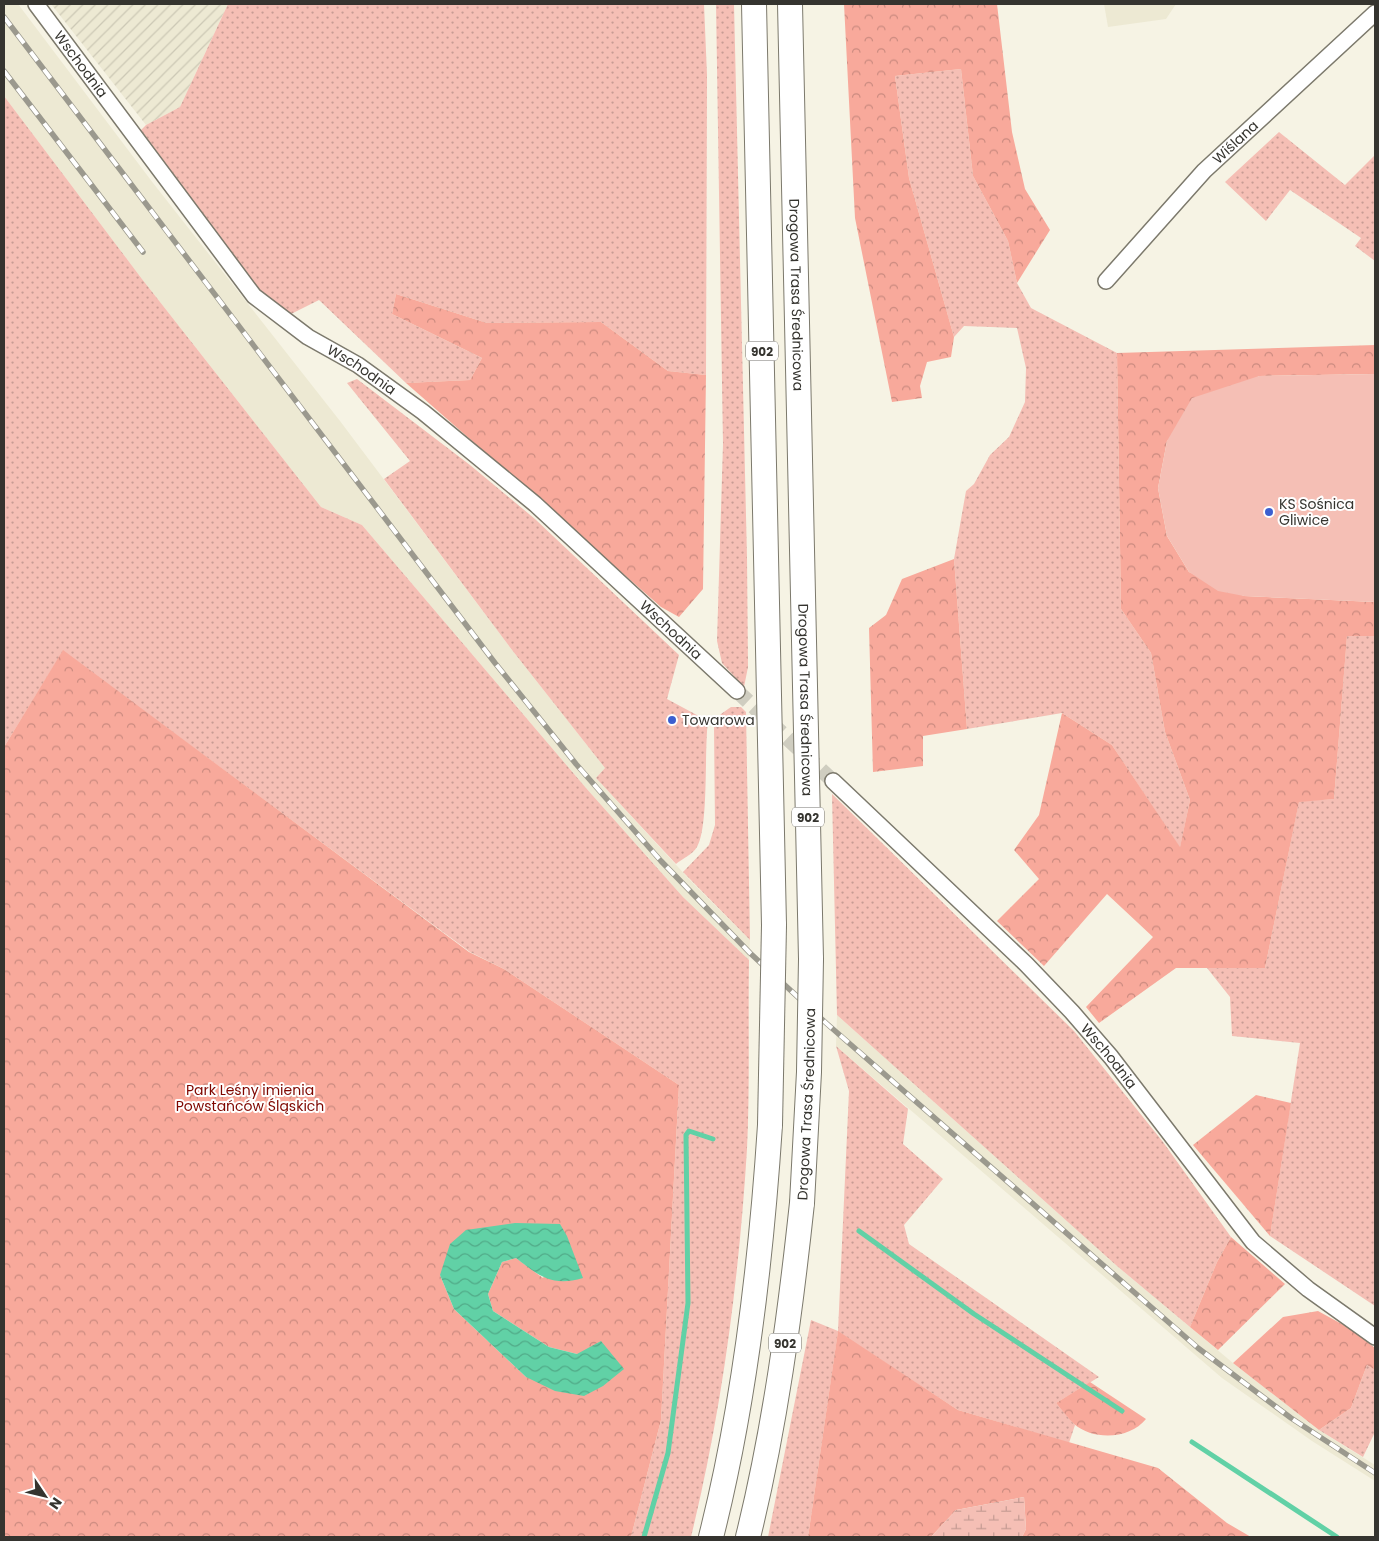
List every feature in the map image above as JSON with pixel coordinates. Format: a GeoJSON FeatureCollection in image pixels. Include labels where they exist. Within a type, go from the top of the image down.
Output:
{"type":"FeatureCollection","features":[{"type":"Feature","properties":{"kind":"main road","name":"902"},"geometry":{"type":"LineString","coordinates":[[711,1537],[737,1413],[752,1313],[766,1184],[770,1125],[774,925],[754,4]]}},
{"type":"Feature","properties":{"kind":"main road","name":"Drogowa Trasa Średnicowa"},"geometry":{"type":"LineString","coordinates":[[748,1537],[760,1483],[789,1320],[802,1203],[809,1072],[811,959],[790,4]]}},
{"type":"Feature","properties":{"kind":"street","name":"Wschodnia"},"geometry":{"type":"LineString","coordinates":[[36,4],[254,296],[308,337],[358,365],[423,412],[535,504],[737,691]]}},
{"type":"Feature","properties":{"kind":"street","name":"Wiślana"},"geometry":{"type":"LineString","coordinates":[[1106,281],[1204,171],[1375,13]]}},
{"type":"Feature","properties":{"kind":"street","name":"Wschodnia"},"geometry":{"type":"LineString","coordinates":[[833,781],[1026,964],[1072,1012],[1111,1057],[1253,1242],[1308,1289],[1375,1337]]}},
{"type":"Feature","properties":{"kind":"shaded area"},"geometry":{"type":"Polygon","coordinates":[[[4,4],[18,4],[153,183],[340,421],[512,650],[605,768],[596,778],[690,880],[750,940],[749,960],[683,897],[586,788],[362,525],[321,507],[142,279],[4,96],[4,4]]]}},
{"type":"Feature","properties":{"kind":"shaded area"},"geometry":{"type":"Polygon","coordinates":[[[51,4],[228,4],[180,107],[146,125],[51,4]]]}},
{"type":"Feature","properties":{"kind":"shaded area"},"geometry":{"type":"Polygon","coordinates":[[[1104,4],[1176,4],[1166,19],[1108,27],[1104,4]]]}},
{"type":"Feature","properties":{"kind":"shaded area"},"geometry":{"type":"Polygon","coordinates":[[[837,1015],[1117,1266],[1233,1363],[1319,1430],[1375,1465],[1375,1481],[1312,1441],[1222,1378],[836,1046],[837,1015]]]}},
{"type":"Feature","properties":{"kind":"green space"},"geometry":{"type":"Polygon","coordinates":[[[228,4],[704,4],[707,75],[706,375],[668,371],[601,322],[487,323],[396,294],[392,314],[482,358],[470,380],[406,383],[319,300],[289,315],[256,287],[141,130],[146,125],[180,107],[228,4]]]}},
{"type":"Feature","properties":{"kind":"green space"},"geometry":{"type":"Polygon","coordinates":[[[716,4],[734,4],[747,558],[748,667],[744,687],[722,663],[717,641],[723,444],[716,4]]]}},
{"type":"Feature","properties":{"kind":"green space"},"geometry":{"type":"Polygon","coordinates":[[[844,4],[997,4],[1012,132],[1025,189],[1050,230],[1017,283],[1008,241],[973,176],[961,69],[895,76],[909,178],[954,337],[951,357],[927,362],[920,386],[922,398],[892,402],[855,218],[844,4]]]}},
{"type":"Feature","properties":{"kind":"green space"},"geometry":{"type":"Polygon","coordinates":[[[961,69],[973,176],[1008,241],[1017,283],[1031,308],[1117,353],[1121,609],[1151,653],[1165,732],[1190,800],[1180,848],[1112,745],[1062,713],[967,729],[954,559],[966,491],[974,484],[990,455],[1009,437],[1025,402],[1026,368],[1017,328],[964,326],[954,337],[909,178],[895,76],[961,69]]]}},
{"type":"Feature","properties":{"kind":"green space"},"geometry":{"type":"Polygon","coordinates":[[[4,96],[142,279],[321,507],[362,525],[586,788],[683,897],[749,960],[749,1078],[744,1198],[728,1344],[712,1441],[691,1537],[631,1537],[661,1420],[679,1085],[504,969],[470,952],[63,651],[4,747],[4,96]]]}},
{"type":"Feature","properties":{"kind":"green space"},"geometry":{"type":"Polygon","coordinates":[[[1279,132],[1345,185],[1375,155],[1375,261],[1355,246],[1361,238],[1290,190],[1266,221],[1225,182],[1279,132]]]}},
{"type":"Feature","properties":{"kind":"green space"},"geometry":{"type":"Polygon","coordinates":[[[396,294],[487,323],[601,322],[668,371],[706,375],[703,589],[679,617],[661,607],[406,383],[470,380],[482,358],[392,314],[396,294]]]}},
{"type":"Feature","properties":{"kind":"green space"},"geometry":{"type":"Polygon","coordinates":[[[1375,345],[1375,374],[1259,376],[1167,441],[1158,488],[1167,536],[1189,572],[1244,596],[1375,602],[1375,636],[1347,636],[1334,799],[1299,802],[1265,968],[1176,968],[1099,1023],[1086,1007],[1153,937],[1107,894],[1044,966],[997,921],[1039,879],[1014,850],[1039,815],[1062,713],[1112,745],[1180,847],[1190,800],[1165,732],[1151,653],[1121,609],[1117,353],[1375,345]]]}},
{"type":"Feature","properties":{"kind":"green space","name":"KS Sośnica Gliwice"},"geometry":{"type":"Polygon","coordinates":[[[1375,374],[1375,602],[1244,596],[1218,591],[1189,572],[1167,536],[1158,488],[1167,441],[1192,398],[1259,376],[1375,374]]]}},
{"type":"Feature","properties":{"kind":"green space"},"geometry":{"type":"Polygon","coordinates":[[[357,379],[470,465],[535,519],[679,655],[667,699],[708,721],[705,806],[701,837],[695,850],[676,864],[596,778],[605,768],[512,650],[384,479],[410,461],[347,383],[357,379]]]}},
{"type":"Feature","properties":{"kind":"green space"},"geometry":{"type":"Polygon","coordinates":[[[954,559],[967,729],[923,736],[923,766],[873,772],[869,628],[886,615],[902,579],[954,559]]]}},
{"type":"Feature","properties":{"kind":"green space"},"geometry":{"type":"Polygon","coordinates":[[[1347,635],[1375,636],[1375,1306],[1270,1236],[1300,1043],[1232,1036],[1230,997],[1207,968],[1265,968],[1299,801],[1334,799],[1347,635]]]}},
{"type":"Feature","properties":{"kind":"green space","name":"Park Leśny imienia Powstańców Śląskich"},"geometry":{"type":"Polygon","coordinates":[[[63,650],[469,952],[504,969],[679,1085],[661,1420],[631,1537],[4,1537],[4,747],[63,650]],[[567,1236],[440,1275],[454,1309],[526,1377],[577,1354],[549,1347],[493,1311],[488,1294],[502,1262],[516,1258],[543,1278],[567,1236]]]}},
{"type":"Feature","properties":{"kind":"green space"},"geometry":{"type":"Polygon","coordinates":[[[731,707],[741,707],[746,712],[750,940],[683,872],[709,845],[715,825],[714,727],[721,714],[731,707]]]}},
{"type":"Feature","properties":{"kind":"green space"},"geometry":{"type":"Polygon","coordinates":[[[832,794],[1074,1031],[1163,1142],[1231,1237],[1217,1262],[1190,1327],[1117,1266],[837,1015],[832,794]]]}},
{"type":"Feature","properties":{"kind":"green space"},"geometry":{"type":"Polygon","coordinates":[[[836,1046],[908,1109],[903,1144],[943,1179],[904,1225],[909,1244],[1099,1377],[1056,1403],[1075,1425],[1069,1443],[958,1410],[838,1332],[808,1537],[768,1537],[811,1320],[838,1331],[849,1091],[836,1046]]]}},
{"type":"Feature","properties":{"kind":"green space"},"geometry":{"type":"Polygon","coordinates":[[[1256,1095],[1291,1103],[1270,1236],[1193,1145],[1256,1095]]]}},
{"type":"Feature","properties":{"kind":"green space"},"geometry":{"type":"Polygon","coordinates":[[[1231,1237],[1285,1284],[1218,1350],[1190,1327],[1217,1262],[1231,1237]]]}},
{"type":"Feature","properties":{"kind":"green space"},"geometry":{"type":"Polygon","coordinates":[[[1318,1311],[1349,1328],[1375,1348],[1375,1370],[1367,1365],[1351,1408],[1319,1430],[1233,1363],[1283,1317],[1318,1311]]]}},
{"type":"Feature","properties":{"kind":"green space"},"geometry":{"type":"Polygon","coordinates":[[[838,1331],[958,1410],[1158,1468],[1227,1523],[1251,1537],[1022,1537],[1026,1529],[1024,1497],[956,1510],[931,1537],[808,1537],[838,1331]]]}},
{"type":"Feature","properties":{"kind":"green space"},"geometry":{"type":"Polygon","coordinates":[[[1367,1365],[1375,1370],[1375,1432],[1363,1457],[1319,1430],[1351,1408],[1367,1365]]]}},
{"type":"Feature","properties":{"kind":"green space"},"geometry":{"type":"Polygon","coordinates":[[[1090,1382],[1146,1419],[1131,1431],[1112,1435],[1091,1433],[1074,1424],[1056,1403],[1090,1382]]]}},
{"type":"Feature","properties":{"kind":"green space"},"geometry":{"type":"Polygon","coordinates":[[[1024,1497],[1026,1529],[1022,1537],[931,1537],[956,1510],[1024,1497]]]}},
{"type":"Feature","properties":{"kind":"water"},"geometry":{"type":"Polygon","coordinates":[[[515,1223],[560,1224],[567,1236],[583,1278],[563,1281],[554,1280],[539,1275],[516,1258],[502,1262],[488,1294],[493,1311],[549,1347],[577,1354],[601,1341],[624,1369],[603,1386],[584,1396],[555,1391],[526,1377],[454,1309],[440,1275],[450,1244],[466,1230],[515,1223]]]}},
{"type":"Feature","properties":{"kind":"waterway"},"geometry":{"type":"LineString","coordinates":[[644,1537],[668,1453],[688,1303],[686,1135],[689,1131],[713,1139]]}},
{"type":"Feature","properties":{"kind":"waterway"},"geometry":{"type":"LineString","coordinates":[[859,1231],[974,1314],[1122,1411]]}},
{"type":"Feature","properties":{"kind":"waterway"},"geometry":{"type":"LineString","coordinates":[[1192,1442],[1337,1537]]}},
{"type":"Feature","properties":{"kind":"tunnel"},"geometry":{"type":"LineString","coordinates":[[737,691],[833,781]]}},
{"type":"Feature","properties":{"kind":"railway"},"geometry":{"type":"LineString","coordinates":[[4,17],[495,663],[576,764],[661,861],[750,953],[826,1023],[1198,1348],[1291,1418],[1375,1473]]}},
{"type":"Feature","properties":{"kind":"railway"},"geometry":{"type":"LineString","coordinates":[[4,71],[143,252]]}},
{"type":"Feature","properties":{"kind":"place","name":"KS Sośnica Gliwice"},"geometry":{"type":"Point","coordinates":[1269,512]}},
{"type":"Feature","properties":{"kind":"place","name":"Towarowa"},"geometry":{"type":"Point","coordinates":[672,720]}}]}
